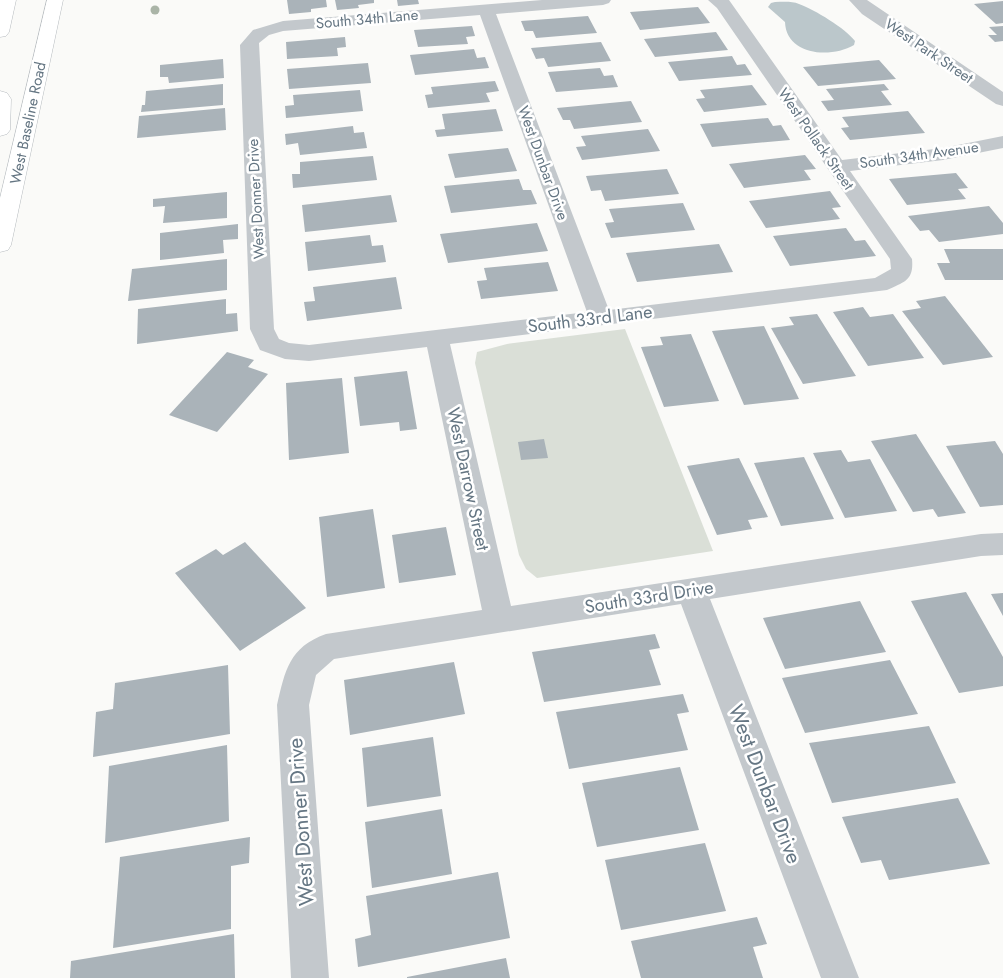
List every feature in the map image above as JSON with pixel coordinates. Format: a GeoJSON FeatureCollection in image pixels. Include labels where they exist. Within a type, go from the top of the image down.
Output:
{"type":"FeatureCollection","features":[{"type":"Feature","properties":{"kind":"main road"},"geometry":{"type":"LineString","coordinates":[[0,32],[8,0]]}},
{"type":"Feature","properties":{"kind":"main road","name":"West Baseline Road"},"geometry":{"type":"LineString","coordinates":[[0,245],[4,202],[54,0]]}},
{"type":"Feature","properties":{"kind":"main road"},"geometry":{"type":"LineString","coordinates":[[0,97],[2,99],[0,130]]}},
{"type":"Feature","properties":{"kind":"street","name":"South 34th Lane"},"geometry":{"type":"LineString","coordinates":[[253,36],[266,29],[283,26],[603,0]]}},
{"type":"Feature","properties":{"kind":"street","name":"West Pollack Street"},"geometry":{"type":"LineString","coordinates":[[716,0],[723,4],[901,259],[902,270],[893,279]]}},
{"type":"Feature","properties":{"kind":"street","name":"West Park Street"},"geometry":{"type":"LineString","coordinates":[[857,0],[868,10],[1003,100]]}},
{"type":"Feature","properties":{"kind":"street","name":"West Dunbar Drive"},"geometry":{"type":"LineString","coordinates":[[486,9],[600,317]]}},
{"type":"Feature","properties":{"kind":"street","name":"West Donner Drive"},"geometry":{"type":"LineString","coordinates":[[253,36],[248,45],[262,329],[269,344],[285,351]]}},
{"type":"Feature","properties":{"kind":"street","name":"South 34th Avenue"},"geometry":{"type":"LineString","coordinates":[[836,167],[942,154],[1003,142]]}},
{"type":"Feature","properties":{"kind":"street","name":"South 33rd Lane"},"geometry":{"type":"LineString","coordinates":[[285,351],[309,353],[437,338],[879,285],[893,279]]}},
{"type":"Feature","properties":{"kind":"street","name":"West Darrow Street"},"geometry":{"type":"LineString","coordinates":[[437,338],[499,620]]}},
{"type":"Feature","properties":{"kind":"street","name":"South 33rd Drive"},"geometry":{"type":"LineString","coordinates":[[302,668],[326,647],[981,545],[1003,544]]}},
{"type":"Feature","properties":{"kind":"street","name":"West Dunbar Drive"},"geometry":{"type":"LineString","coordinates":[[691,590],[840,978]]}},
{"type":"Feature","properties":{"kind":"street","name":"West Donner Drive"},"geometry":{"type":"LineString","coordinates":[[302,668],[293,705],[310,978]]}},
{"type":"Feature","properties":{"kind":"shaded area"},"geometry":{"type":"Polygon","coordinates":[[[771,3],[796,3],[813,10],[850,36],[855,41],[854,45],[833,52],[822,53],[801,47],[787,33],[785,22],[768,7],[771,3]]]}},
{"type":"Feature","properties":{"kind":"shaded area"},"geometry":{"type":"Polygon","coordinates":[[[625,329],[713,551],[537,578],[526,569],[519,555],[475,363],[477,352],[507,344],[625,329]]]}},
{"type":"Feature","properties":{"kind":"building"},"geometry":{"type":"Polygon","coordinates":[[[287,0],[326,0],[327,7],[311,9],[311,12],[289,14],[287,0]]]}},
{"type":"Feature","properties":{"kind":"building"},"geometry":{"type":"Polygon","coordinates":[[[335,0],[374,0],[374,3],[358,5],[359,8],[337,10],[335,0]]]}},
{"type":"Feature","properties":{"kind":"building"},"geometry":{"type":"Polygon","coordinates":[[[397,0],[418,0],[419,4],[398,6],[397,0]]]}},
{"type":"Feature","properties":{"kind":"building"},"geometry":{"type":"Polygon","coordinates":[[[1003,1],[1003,23],[996,24],[974,4],[1003,1]]]}},
{"type":"Feature","properties":{"kind":"building"},"geometry":{"type":"Polygon","coordinates":[[[698,7],[710,23],[640,30],[630,12],[698,7]]]}},
{"type":"Feature","properties":{"kind":"building"},"geometry":{"type":"Polygon","coordinates":[[[588,16],[597,33],[536,38],[533,31],[525,31],[521,21],[588,16]]]}},
{"type":"Feature","properties":{"kind":"building"},"geometry":{"type":"Polygon","coordinates":[[[472,26],[475,36],[466,37],[468,44],[418,47],[414,30],[472,26]]]}},
{"type":"Feature","properties":{"kind":"building"},"geometry":{"type":"Polygon","coordinates":[[[1003,26],[1003,41],[995,42],[988,35],[997,35],[989,27],[1003,26]]]}},
{"type":"Feature","properties":{"kind":"building"},"geometry":{"type":"Polygon","coordinates":[[[716,32],[728,50],[655,57],[644,39],[716,32]]]}},
{"type":"Feature","properties":{"kind":"building"},"geometry":{"type":"Polygon","coordinates":[[[345,37],[346,47],[337,48],[338,56],[287,59],[286,42],[345,37]]]}},
{"type":"Feature","properties":{"kind":"building"},"geometry":{"type":"Polygon","coordinates":[[[601,42],[611,61],[548,67],[544,58],[536,59],[531,48],[601,42]]]}},
{"type":"Feature","properties":{"kind":"building"},"geometry":{"type":"Polygon","coordinates":[[[474,49],[477,58],[485,57],[489,68],[415,75],[410,55],[474,49]]]}},
{"type":"Feature","properties":{"kind":"building"},"geometry":{"type":"Polygon","coordinates":[[[732,56],[737,65],[745,64],[752,75],[679,81],[668,62],[732,56]]]}},
{"type":"Feature","properties":{"kind":"building"},"geometry":{"type":"Polygon","coordinates":[[[223,59],[224,78],[169,83],[168,77],[160,77],[160,65],[223,59]]]}},
{"type":"Feature","properties":{"kind":"building"},"geometry":{"type":"Polygon","coordinates":[[[879,60],[896,79],[818,86],[803,67],[879,60]]]}},
{"type":"Feature","properties":{"kind":"building"},"geometry":{"type":"Polygon","coordinates":[[[368,63],[371,83],[289,89],[287,69],[368,63]]]}},
{"type":"Feature","properties":{"kind":"building"},"geometry":{"type":"Polygon","coordinates":[[[600,68],[604,76],[613,75],[618,87],[556,92],[548,72],[600,68]]]}},
{"type":"Feature","properties":{"kind":"building"},"geometry":{"type":"Polygon","coordinates":[[[495,81],[499,91],[486,93],[490,102],[428,108],[425,95],[433,94],[431,87],[495,81]]]}},
{"type":"Feature","properties":{"kind":"building"},"geometry":{"type":"Polygon","coordinates":[[[223,84],[223,105],[141,112],[142,105],[145,105],[146,91],[223,84]]]}},
{"type":"Feature","properties":{"kind":"building"},"geometry":{"type":"Polygon","coordinates":[[[884,84],[889,90],[881,91],[892,105],[828,111],[821,101],[834,100],[826,89],[884,84]]]}},
{"type":"Feature","properties":{"kind":"building"},"geometry":{"type":"Polygon","coordinates":[[[752,85],[767,105],[704,112],[696,99],[705,98],[700,90],[752,85]]]}},
{"type":"Feature","properties":{"kind":"building"},"geometry":{"type":"Polygon","coordinates":[[[360,90],[363,111],[286,118],[285,106],[294,105],[293,95],[360,90]]]}},
{"type":"Feature","properties":{"kind":"building"},"geometry":{"type":"Polygon","coordinates":[[[631,101],[642,122],[574,129],[570,120],[563,120],[557,108],[631,101]]]}},
{"type":"Feature","properties":{"kind":"building"},"geometry":{"type":"Polygon","coordinates":[[[225,108],[226,130],[137,138],[139,116],[225,108]]]}},
{"type":"Feature","properties":{"kind":"building"},"geometry":{"type":"Polygon","coordinates":[[[496,109],[503,131],[437,137],[435,130],[445,129],[442,114],[496,109]]]}},
{"type":"Feature","properties":{"kind":"building"},"geometry":{"type":"Polygon","coordinates":[[[908,111],[925,133],[850,140],[841,128],[849,127],[842,117],[908,111]]]}},
{"type":"Feature","properties":{"kind":"building"},"geometry":{"type":"Polygon","coordinates":[[[768,118],[773,126],[781,125],[790,140],[712,147],[700,124],[768,118]]]}},
{"type":"Feature","properties":{"kind":"building"},"geometry":{"type":"Polygon","coordinates":[[[353,126],[354,133],[364,132],[367,148],[300,155],[298,143],[286,145],[285,134],[353,126]]]}},
{"type":"Feature","properties":{"kind":"building"},"geometry":{"type":"Polygon","coordinates":[[[648,129],[660,151],[582,160],[576,147],[586,146],[581,136],[648,129]]]}},
{"type":"Feature","properties":{"kind":"building"},"geometry":{"type":"Polygon","coordinates":[[[508,148],[517,171],[455,178],[448,154],[508,148]]]}},
{"type":"Feature","properties":{"kind":"building"},"geometry":{"type":"Polygon","coordinates":[[[805,155],[816,169],[804,170],[811,180],[744,188],[729,164],[805,155]]]}},
{"type":"Feature","properties":{"kind":"building"},"geometry":{"type":"Polygon","coordinates":[[[373,156],[377,180],[293,188],[292,174],[300,174],[300,162],[373,156]]]}},
{"type":"Feature","properties":{"kind":"building"},"geometry":{"type":"Polygon","coordinates":[[[667,169],[679,194],[605,201],[601,190],[591,191],[586,176],[667,169]]]}},
{"type":"Feature","properties":{"kind":"building"},"geometry":{"type":"Polygon","coordinates":[[[956,173],[968,188],[958,189],[966,199],[907,205],[889,179],[956,173]]]}},
{"type":"Feature","properties":{"kind":"building"},"geometry":{"type":"Polygon","coordinates":[[[519,179],[523,190],[531,190],[537,204],[451,213],[444,186],[519,179]]]}},
{"type":"Feature","properties":{"kind":"building"},"geometry":{"type":"Polygon","coordinates":[[[830,191],[841,207],[832,208],[840,219],[766,228],[749,201],[830,191]]]}},
{"type":"Feature","properties":{"kind":"building"},"geometry":{"type":"Polygon","coordinates":[[[227,192],[227,218],[163,223],[165,206],[153,207],[153,199],[227,192]]]}},
{"type":"Feature","properties":{"kind":"building"},"geometry":{"type":"Polygon","coordinates":[[[391,195],[397,222],[305,232],[302,205],[391,195]]]}},
{"type":"Feature","properties":{"kind":"building"},"geometry":{"type":"Polygon","coordinates":[[[683,203],[695,230],[611,238],[605,223],[614,222],[609,209],[683,203]]]}},
{"type":"Feature","properties":{"kind":"building"},"geometry":{"type":"Polygon","coordinates":[[[989,206],[1003,223],[1003,234],[939,242],[929,230],[920,231],[908,216],[989,206]]]}},
{"type":"Feature","properties":{"kind":"building"},"geometry":{"type":"Polygon","coordinates":[[[537,223],[548,251],[448,263],[440,234],[537,223]]]}},
{"type":"Feature","properties":{"kind":"building"},"geometry":{"type":"Polygon","coordinates":[[[238,224],[238,239],[223,240],[224,253],[160,260],[160,233],[238,224]]]}},
{"type":"Feature","properties":{"kind":"building"},"geometry":{"type":"Polygon","coordinates":[[[846,228],[855,241],[865,240],[876,256],[790,266],[773,236],[846,228]]]}},
{"type":"Feature","properties":{"kind":"building"},"geometry":{"type":"Polygon","coordinates":[[[370,235],[372,246],[383,245],[386,262],[308,271],[305,242],[370,235]]]}},
{"type":"Feature","properties":{"kind":"building"},"geometry":{"type":"Polygon","coordinates":[[[719,244],[733,272],[637,282],[626,253],[719,244]]]}},
{"type":"Feature","properties":{"kind":"building"},"geometry":{"type":"Polygon","coordinates":[[[944,249],[1003,249],[1003,280],[945,280],[937,263],[950,263],[944,249]]]}},
{"type":"Feature","properties":{"kind":"building"},"geometry":{"type":"Polygon","coordinates":[[[227,259],[227,290],[128,301],[132,269],[227,259]]]}},
{"type":"Feature","properties":{"kind":"building"},"geometry":{"type":"Polygon","coordinates":[[[548,262],[558,291],[481,299],[477,281],[487,280],[484,268],[548,262]]]}},
{"type":"Feature","properties":{"kind":"building"},"geometry":{"type":"Polygon","coordinates":[[[396,277],[402,309],[307,321],[304,302],[315,301],[313,287],[396,277]]]}},
{"type":"Feature","properties":{"kind":"building"},"geometry":{"type":"Polygon","coordinates":[[[945,296],[993,357],[943,365],[902,311],[921,308],[916,301],[945,296]]]}},
{"type":"Feature","properties":{"kind":"building"},"geometry":{"type":"Polygon","coordinates":[[[226,299],[226,314],[237,313],[238,331],[137,344],[138,309],[226,299]]]}},
{"type":"Feature","properties":{"kind":"building"},"geometry":{"type":"Polygon","coordinates":[[[863,307],[870,317],[893,314],[924,358],[868,366],[833,312],[863,307]]]}},
{"type":"Feature","properties":{"kind":"building"},"geometry":{"type":"Polygon","coordinates":[[[817,314],[856,376],[803,384],[771,328],[794,325],[789,317],[817,314]]]}},
{"type":"Feature","properties":{"kind":"building"},"geometry":{"type":"Polygon","coordinates":[[[764,326],[799,399],[744,405],[712,331],[764,326]]]}},
{"type":"Feature","properties":{"kind":"building"},"geometry":{"type":"Polygon","coordinates":[[[691,334],[719,401],[664,407],[641,347],[663,345],[660,337],[691,334]]]}},
{"type":"Feature","properties":{"kind":"building"},"geometry":{"type":"Polygon","coordinates":[[[227,352],[254,360],[248,367],[268,374],[217,432],[169,415],[227,352]]]}},
{"type":"Feature","properties":{"kind":"building"},"geometry":{"type":"Polygon","coordinates":[[[407,371],[417,429],[400,431],[399,422],[360,426],[354,377],[407,371]]]}},
{"type":"Feature","properties":{"kind":"building"},"geometry":{"type":"Polygon","coordinates":[[[342,378],[349,453],[289,460],[286,383],[342,378]]]}},
{"type":"Feature","properties":{"kind":"building"},"geometry":{"type":"Polygon","coordinates":[[[916,434],[966,513],[938,517],[933,509],[913,512],[871,441],[916,434]]]}},
{"type":"Feature","properties":{"kind":"building"},"geometry":{"type":"Polygon","coordinates":[[[544,439],[548,458],[521,460],[518,442],[544,439]]]}},
{"type":"Feature","properties":{"kind":"building"},"geometry":{"type":"Polygon","coordinates":[[[995,441],[1003,454],[1003,505],[980,507],[946,446],[995,441]]]}},
{"type":"Feature","properties":{"kind":"building"},"geometry":{"type":"Polygon","coordinates":[[[841,450],[848,462],[870,459],[897,511],[845,518],[813,453],[841,450]]]}},
{"type":"Feature","properties":{"kind":"building"},"geometry":{"type":"Polygon","coordinates":[[[804,457],[834,519],[781,526],[754,463],[804,457]]]}},
{"type":"Feature","properties":{"kind":"building"},"geometry":{"type":"Polygon","coordinates":[[[739,458],[768,517],[748,520],[752,529],[717,535],[687,466],[739,458]]]}},
{"type":"Feature","properties":{"kind":"building"},"geometry":{"type":"Polygon","coordinates":[[[373,509],[385,588],[327,597],[319,517],[373,509]]]}},
{"type":"Feature","properties":{"kind":"building"},"geometry":{"type":"Polygon","coordinates":[[[446,527],[456,575],[399,583],[392,535],[446,527]]]}},
{"type":"Feature","properties":{"kind":"building"},"geometry":{"type":"Polygon","coordinates":[[[245,542],[306,608],[240,651],[175,573],[216,549],[223,555],[245,542]]]}},
{"type":"Feature","properties":{"kind":"building"},"geometry":{"type":"Polygon","coordinates":[[[966,592],[1003,657],[1003,686],[959,693],[911,601],[966,592]]]}},
{"type":"Feature","properties":{"kind":"building"},"geometry":{"type":"Polygon","coordinates":[[[1003,593],[1003,616],[991,594],[1003,593]]]}},
{"type":"Feature","properties":{"kind":"building"},"geometry":{"type":"Polygon","coordinates":[[[860,601],[886,652],[785,669],[763,618],[860,601]]]}},
{"type":"Feature","properties":{"kind":"building"},"geometry":{"type":"Polygon","coordinates":[[[655,634],[660,648],[649,650],[661,685],[544,702],[532,652],[655,634]]]}},
{"type":"Feature","properties":{"kind":"building"},"geometry":{"type":"Polygon","coordinates":[[[890,660],[918,714],[805,733],[782,678],[890,660]]]}},
{"type":"Feature","properties":{"kind":"building"},"geometry":{"type":"Polygon","coordinates":[[[454,662],[465,714],[350,735],[344,680],[454,662]]]}},
{"type":"Feature","properties":{"kind":"building"},"geometry":{"type":"Polygon","coordinates":[[[228,665],[230,734],[93,757],[96,712],[113,709],[115,683],[228,665]]]}},
{"type":"Feature","properties":{"kind":"building"},"geometry":{"type":"Polygon","coordinates":[[[683,694],[689,712],[677,714],[688,750],[569,769],[556,712],[683,694]]]}},
{"type":"Feature","properties":{"kind":"building"},"geometry":{"type":"Polygon","coordinates":[[[929,726],[956,783],[832,803],[809,743],[929,726]]]}},
{"type":"Feature","properties":{"kind":"building"},"geometry":{"type":"Polygon","coordinates":[[[433,737],[441,796],[367,807],[362,748],[433,737]]]}},
{"type":"Feature","properties":{"kind":"building"},"geometry":{"type":"Polygon","coordinates":[[[227,745],[229,821],[105,843],[109,766],[227,745]]]}},
{"type":"Feature","properties":{"kind":"building"},"geometry":{"type":"Polygon","coordinates":[[[680,767],[699,830],[597,847],[582,783],[680,767]]]}},
{"type":"Feature","properties":{"kind":"building"},"geometry":{"type":"Polygon","coordinates":[[[958,798],[990,864],[889,880],[881,860],[861,863],[842,817],[958,798]]]}},
{"type":"Feature","properties":{"kind":"building"},"geometry":{"type":"Polygon","coordinates":[[[442,809],[452,874],[372,888],[365,822],[442,809]]]}},
{"type":"Feature","properties":{"kind":"building"},"geometry":{"type":"Polygon","coordinates":[[[250,837],[249,863],[231,866],[231,929],[113,948],[120,857],[250,837]]]}},
{"type":"Feature","properties":{"kind":"building"},"geometry":{"type":"Polygon","coordinates":[[[705,843],[726,911],[621,930],[605,860],[705,843]]]}},
{"type":"Feature","properties":{"kind":"building"},"geometry":{"type":"Polygon","coordinates":[[[498,872],[510,938],[358,967],[355,939],[371,935],[366,896],[498,872]]]}},
{"type":"Feature","properties":{"kind":"building"},"geometry":{"type":"Polygon","coordinates":[[[757,917],[767,944],[753,947],[763,978],[641,978],[631,941],[757,917]]]}},
{"type":"Feature","properties":{"kind":"building"},"geometry":{"type":"Polygon","coordinates":[[[234,934],[235,978],[70,978],[71,961],[234,934]]]}},
{"type":"Feature","properties":{"kind":"building"},"geometry":{"type":"Polygon","coordinates":[[[506,958],[510,978],[407,978],[407,977],[506,958]]]}}]}
